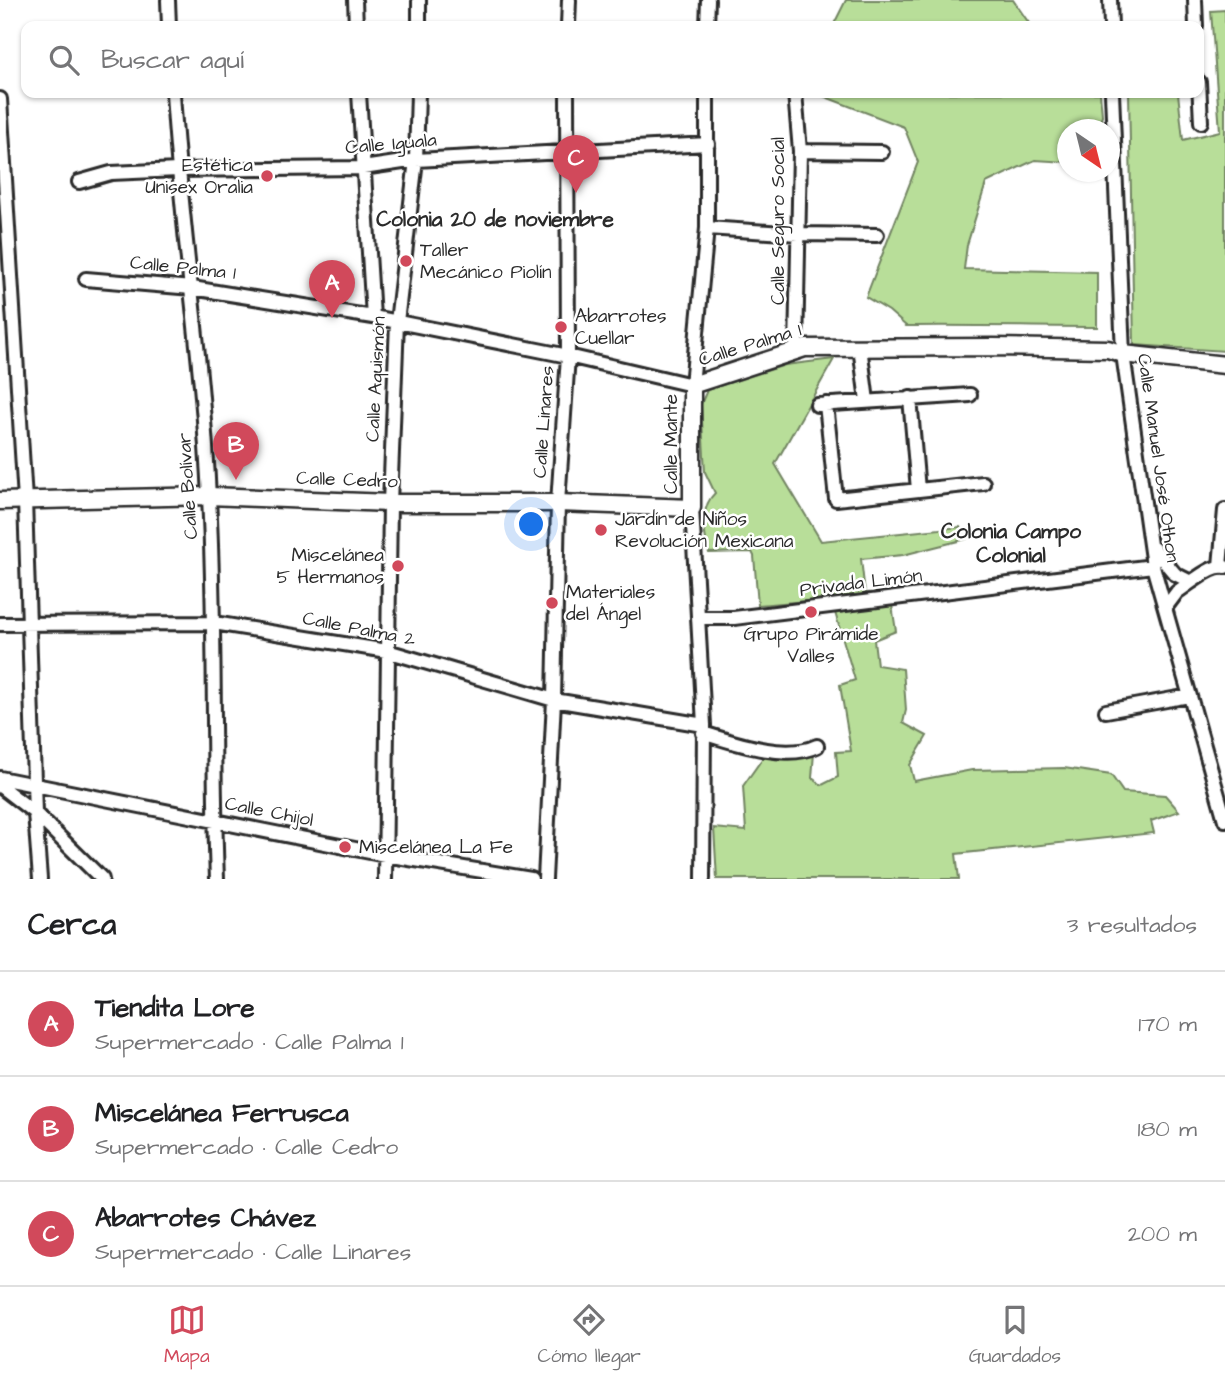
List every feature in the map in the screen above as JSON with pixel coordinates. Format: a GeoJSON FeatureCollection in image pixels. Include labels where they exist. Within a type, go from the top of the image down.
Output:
{"type":"FeatureCollection","features":[{"type":"Feature","properties":{"kind":"street"},"geometry":{"type":"LineString","coordinates":[[168,0],[169,21]]}},
{"type":"Feature","properties":{"kind":"street"},"geometry":{"type":"LineString","coordinates":[[355,0],[356,21]]}},
{"type":"Feature","properties":{"kind":"street"},"geometry":{"type":"LineString","coordinates":[[419,0],[419,21]]}},
{"type":"Feature","properties":{"kind":"street"},"geometry":{"type":"LineString","coordinates":[[568,21],[569,0]]}},
{"type":"Feature","properties":{"kind":"street"},"geometry":{"type":"LineString","coordinates":[[707,21],[708,0]]}},
{"type":"Feature","properties":{"kind":"street"},"geometry":{"type":"LineString","coordinates":[[1110,0],[1111,21]]}},
{"type":"Feature","properties":{"kind":"street"},"geometry":{"type":"LineString","coordinates":[[1195,0],[1196,21]]}},
{"type":"Feature","properties":{"kind":"street","name":"Calle Bolívar"},"geometry":{"type":"LineString","coordinates":[[173,98],[209,496],[214,623],[216,879]]}},
{"type":"Feature","properties":{"kind":"street"},"geometry":{"type":"LineString","coordinates":[[359,98],[373,317]]}},
{"type":"Feature","properties":{"kind":"street","name":"Calle Aquismón"},"geometry":{"type":"LineString","coordinates":[[385,879],[390,502],[397,322],[416,160],[418,98]]}},
{"type":"Feature","properties":{"kind":"street","name":"Calle Linares"},"geometry":{"type":"LineString","coordinates":[[545,879],[554,701],[558,503],[568,356],[567,98]]}},
{"type":"Feature","properties":{"kind":"street","name":"Calle Mante"},"geometry":{"type":"LineString","coordinates":[[703,879],[704,729],[692,508],[692,385],[707,228],[706,98]]}},
{"type":"Feature","properties":{"kind":"street","name":"Calle Seguro Social"},"geometry":{"type":"LineString","coordinates":[[795,98],[800,151],[796,351]]}},
{"type":"Feature","properties":{"kind":"street","name":"Calle Manuel José Othon"},"geometry":{"type":"LineString","coordinates":[[1112,98],[1123,354],[1153,566],[1225,820]]}},
{"type":"Feature","properties":{"kind":"street"},"geometry":{"type":"LineString","coordinates":[[1200,98],[1201,122]]}},
{"type":"Feature","properties":{"kind":"street"},"geometry":{"type":"LineString","coordinates":[[0,99],[25,500],[35,813],[40,879]]}},
{"type":"Feature","properties":{"kind":"street","name":"Calle Iguala"},"geometry":{"type":"LineString","coordinates":[[79,182],[111,173],[363,168],[416,160],[708,144]]}},
{"type":"Feature","properties":{"kind":"street"},"geometry":{"type":"LineString","coordinates":[[800,151],[882,152]]}},
{"type":"Feature","properties":{"kind":"street"},"geometry":{"type":"LineString","coordinates":[[707,228],[877,236]]}},
{"type":"Feature","properties":{"kind":"street","name":"Calle Palma 1"},"geometry":{"type":"LineString","coordinates":[[86,279],[192,288],[373,317],[568,356],[692,385],[805,348],[1095,348],[1123,354],[1225,365]]}},
{"type":"Feature","properties":{"kind":"street"},"geometry":{"type":"LineString","coordinates":[[860,347],[867,401]]}},
{"type":"Feature","properties":{"kind":"street"},"geometry":{"type":"LineString","coordinates":[[970,395],[822,405],[836,499],[983,483]]}},
{"type":"Feature","properties":{"kind":"street"},"geometry":{"type":"LineString","coordinates":[[910,398],[918,490]]}},
{"type":"Feature","properties":{"kind":"street","name":"Calle Cedro"},"geometry":{"type":"LineString","coordinates":[[0,501],[209,496],[692,508]]}},
{"type":"Feature","properties":{"kind":"street"},"geometry":{"type":"LineString","coordinates":[[1165,608],[1177,592],[1222,567],[1225,510]]}},
{"type":"Feature","properties":{"kind":"street"},"geometry":{"type":"LineString","coordinates":[[1150,545],[1175,574],[1191,582]]}},
{"type":"Feature","properties":{"kind":"street","name":"Privada Limón"},"geometry":{"type":"LineString","coordinates":[[698,618],[734,618],[1153,566]]}},
{"type":"Feature","properties":{"kind":"street","name":"Calle Palma 2"},"geometry":{"type":"LineString","coordinates":[[0,624],[214,623],[387,651],[554,701],[704,729],[739,744],[768,750],[808,751],[817,746]]}},
{"type":"Feature","properties":{"kind":"street"},"geometry":{"type":"LineString","coordinates":[[1106,711],[1189,696]]}},
{"type":"Feature","properties":{"kind":"street","name":"Calle Chijol"},"geometry":{"type":"LineString","coordinates":[[0,778],[385,855],[531,879]]}},
{"type":"Feature","properties":{"kind":"street"},"geometry":{"type":"LineString","coordinates":[[0,786],[35,813],[102,879]]}},
{"type":"Feature","properties":{"kind":"street"},"geometry":{"type":"LineString","coordinates":[[38,849],[48,841],[64,841]]}},
{"type":"Feature","properties":{"kind":"green space"},"geometry":{"type":"Polygon","coordinates":[[[846,0],[1013,0],[1028,21],[836,21],[846,0]]]}},
{"type":"Feature","properties":{"kind":"green space"},"geometry":{"type":"Polygon","coordinates":[[[1225,10],[1225,351],[1134,345],[1129,98],[1179,98],[1183,140],[1220,131],[1211,11],[1225,10]]]}},
{"type":"Feature","properties":{"kind":"green space"},"geometry":{"type":"Polygon","coordinates":[[[828,98],[1100,98],[1101,119],[1057,119],[1057,161],[1035,160],[986,183],[967,245],[964,269],[1097,272],[1097,327],[906,326],[889,311],[866,297],[918,162],[904,127],[828,98]]]}},
{"type":"Feature","properties":{"kind":"green space"},"geometry":{"type":"Polygon","coordinates":[[[834,359],[775,464],[821,541],[960,527],[966,539],[903,555],[861,559],[865,593],[890,592],[896,631],[874,640],[877,665],[903,669],[906,710],[903,723],[927,736],[910,765],[914,781],[972,770],[1064,768],[1111,775],[1123,792],[1165,795],[1179,811],[1151,821],[1154,833],[956,854],[959,879],[717,879],[714,828],[746,831],[743,786],[767,752],[814,753],[812,778],[822,785],[838,777],[836,752],[851,751],[840,685],[855,680],[831,599],[758,605],[752,552],[709,553],[704,530],[705,514],[715,493],[705,472],[701,404],[707,390],[785,365],[834,359]]]}},
{"type":"Feature","properties":{"kind":"place","name":"Estética Unisex Oralia"},"geometry":{"type":"Point","coordinates":[267,176]}},
{"type":"Feature","properties":{"kind":"place","name":"Abarrotes Chávez"},"geometry":{"type":"Point","coordinates":[576,193]}},
{"type":"Feature","properties":{"kind":"place","name":"Taller Mecánico Piolín"},"geometry":{"type":"Point","coordinates":[406,261]}},
{"type":"Feature","properties":{"kind":"place","name":"Tiendita Lore"},"geometry":{"type":"Point","coordinates":[332,318]}},
{"type":"Feature","properties":{"kind":"place","name":"Abarrotes Cuellar"},"geometry":{"type":"Point","coordinates":[561,327]}},
{"type":"Feature","properties":{"kind":"place","name":"Miscelánea Ferrusca"},"geometry":{"type":"Point","coordinates":[236,480]}},
{"type":"Feature","properties":{"kind":"place","name":"Jardín de Niños Revolución Mexicana"},"geometry":{"type":"Point","coordinates":[601,530]}},
{"type":"Feature","properties":{"kind":"place","name":"Miscelánea 5 Hermanos"},"geometry":{"type":"Point","coordinates":[398,566]}},
{"type":"Feature","properties":{"kind":"place","name":"Materiales del Ángel"},"geometry":{"type":"Point","coordinates":[552,603]}},
{"type":"Feature","properties":{"kind":"place","name":"Grupo Pirámide Valles"},"geometry":{"type":"Point","coordinates":[811,612]}},
{"type":"Feature","properties":{"kind":"place","name":"Miscelánea La Fe"},"geometry":{"type":"Point","coordinates":[345,847]}},
{"type":"Feature","properties":{"kind":"district","name":"Colonia 20 de noviembre"},"geometry":{"type":"Point","coordinates":[495,219]}},
{"type":"Feature","properties":{"kind":"district","name":"Colonia Campo Colonial"},"geometry":{"type":"Point","coordinates":[1011,543]}}]}
